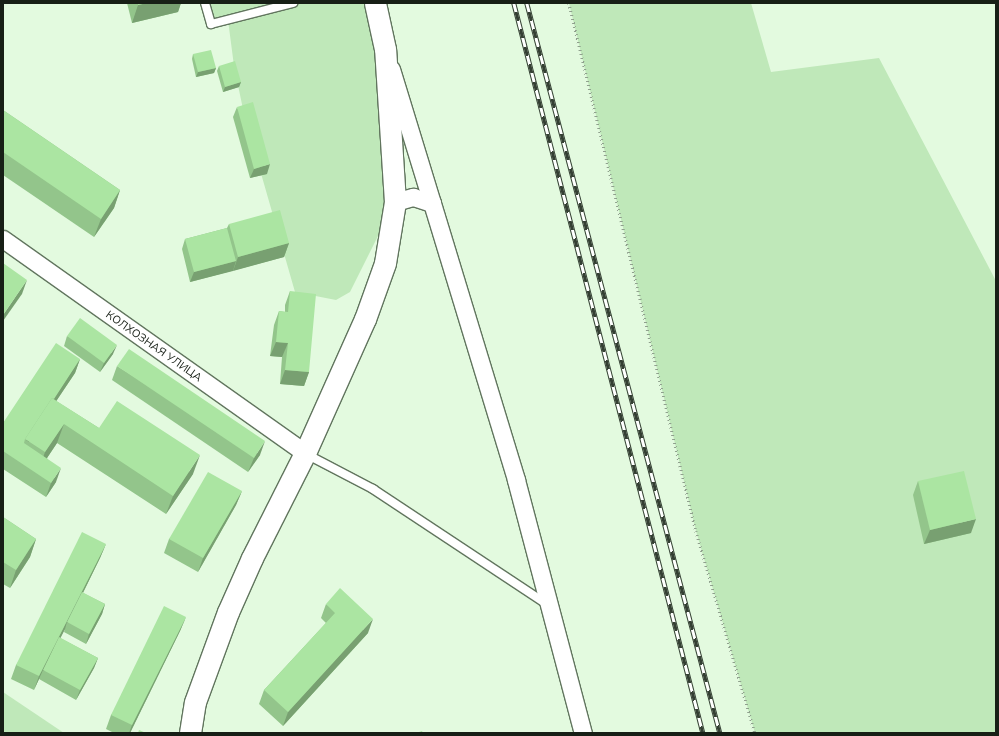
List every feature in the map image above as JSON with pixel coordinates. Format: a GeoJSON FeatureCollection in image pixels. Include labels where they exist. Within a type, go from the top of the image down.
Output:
{"type":"FeatureCollection","features":[{"type":"Feature","properties":{"kind":"street"},"geometry":{"type":"LineString","coordinates":[[375,3],[385,49],[516,480],[551,606],[583,733]]}},
{"type":"Feature","properties":{"kind":"street"},"geometry":{"type":"LineString","coordinates":[[190,733],[195,702],[228,612],[252,558],[305,453],[376,291],[385,263],[395,202],[385,49]]}},
{"type":"Feature","properties":{"kind":"street"},"geometry":{"type":"LineString","coordinates":[[395,202],[413,197],[432,203]]}},
{"type":"Feature","properties":{"kind":"street","name":"КОЛХОЗНАЯ УЛИЦА"},"geometry":{"type":"LineString","coordinates":[[3,240],[305,453]]}},
{"type":"Feature","properties":{"kind":"lane"},"geometry":{"type":"LineString","coordinates":[[206,3],[211,24],[293,3]]}},
{"type":"Feature","properties":{"kind":"lane"},"geometry":{"type":"LineString","coordinates":[[305,453],[373,489],[551,606]]}},
{"type":"Feature","properties":{"kind":"path"},"geometry":{"type":"LineString","coordinates":[[569,3],[696,531],[755,733]]}},
{"type":"Feature","properties":{"kind":"green space"},"geometry":{"type":"Polygon","coordinates":[[[205,3],[375,3],[395,202],[350,292],[336,300],[295,292],[244,114],[234,66],[228,20],[211,24],[205,3]]]}},
{"type":"Feature","properties":{"kind":"green space"},"geometry":{"type":"Polygon","coordinates":[[[569,3],[751,3],[771,72],[879,58],[996,281],[996,733],[755,733],[696,531],[569,3]]]}},
{"type":"Feature","properties":{"kind":"green space"},"geometry":{"type":"Polygon","coordinates":[[[3,692],[64,733],[3,733],[3,692]]]}},
{"type":"Feature","properties":{"kind":"building"},"geometry":{"type":"Polygon","coordinates":[[[211,50],[216,68],[198,72],[193,54],[211,50]]]}},
{"type":"Feature","properties":{"kind":"building"},"geometry":{"type":"Polygon","coordinates":[[[235,61],[241,82],[225,87],[219,66],[235,61]]]}},
{"type":"Feature","properties":{"kind":"building"},"geometry":{"type":"Polygon","coordinates":[[[253,102],[270,164],[254,169],[237,107],[253,102]]]}},
{"type":"Feature","properties":{"kind":"building"},"geometry":{"type":"Polygon","coordinates":[[[3,110],[120,190],[101,219],[3,152],[3,110]]]}},
{"type":"Feature","properties":{"kind":"building"},"geometry":{"type":"Polygon","coordinates":[[[280,210],[289,243],[238,257],[229,224],[280,210]]]}},
{"type":"Feature","properties":{"kind":"building"},"geometry":{"type":"Polygon","coordinates":[[[227,228],[236,261],[194,272],[185,239],[227,228]]]}},
{"type":"Feature","properties":{"kind":"building"},"geometry":{"type":"Polygon","coordinates":[[[3,263],[27,280],[3,315],[3,263]]]}},
{"type":"Feature","properties":{"kind":"building"},"geometry":{"type":"Polygon","coordinates":[[[290,291],[316,294],[309,372],[285,370],[288,343],[276,342],[279,311],[288,312],[290,291]]]}},
{"type":"Feature","properties":{"kind":"building"},"geometry":{"type":"Polygon","coordinates":[[[80,318],[117,345],[104,363],[67,336],[80,318]]]}},
{"type":"Feature","properties":{"kind":"building"},"geometry":{"type":"Polygon","coordinates":[[[56,343],[80,359],[54,399],[52,398],[25,439],[24,443],[61,468],[51,483],[3,451],[3,423],[56,343]]]}},
{"type":"Feature","properties":{"kind":"building"},"geometry":{"type":"Polygon","coordinates":[[[129,349],[265,441],[254,458],[117,366],[129,349]]]}},
{"type":"Feature","properties":{"kind":"building"},"geometry":{"type":"Polygon","coordinates":[[[52,398],[99,428],[117,401],[200,455],[173,496],[64,424],[45,452],[25,439],[52,398]]]}},
{"type":"Feature","properties":{"kind":"building"},"geometry":{"type":"Polygon","coordinates":[[[964,471],[976,519],[930,530],[918,481],[964,471]]]}},
{"type":"Feature","properties":{"kind":"building"},"geometry":{"type":"Polygon","coordinates":[[[208,472],[242,491],[203,558],[169,539],[208,472]]]}},
{"type":"Feature","properties":{"kind":"building"},"geometry":{"type":"Polygon","coordinates":[[[3,517],[36,539],[16,570],[3,562],[3,517]]]}},
{"type":"Feature","properties":{"kind":"building"},"geometry":{"type":"Polygon","coordinates":[[[82,532],[106,544],[39,676],[16,665],[82,532]]]}},
{"type":"Feature","properties":{"kind":"building"},"geometry":{"type":"Polygon","coordinates":[[[340,588],[373,619],[288,712],[264,690],[335,613],[326,604],[340,588]]]}},
{"type":"Feature","properties":{"kind":"building"},"geometry":{"type":"Polygon","coordinates":[[[82,592],[105,604],[89,634],[67,622],[82,592]]]}},
{"type":"Feature","properties":{"kind":"building"},"geometry":{"type":"Polygon","coordinates":[[[164,606],[186,617],[132,725],[111,715],[164,606]]]}},
{"type":"Feature","properties":{"kind":"building"},"geometry":{"type":"Polygon","coordinates":[[[59,637],[98,658],[80,690],[43,670],[59,637]]]}},
{"type":"Feature","properties":{"kind":"building"},"geometry":{"type":"Polygon","coordinates":[[[139,730],[146,733],[138,733],[139,730]]]}},
{"type":"Feature","properties":{"kind":"railway"},"geometry":{"type":"LineString","coordinates":[[514,3],[703,733]]}},
{"type":"Feature","properties":{"kind":"railway"},"geometry":{"type":"LineString","coordinates":[[527,3],[720,733]]}}]}
